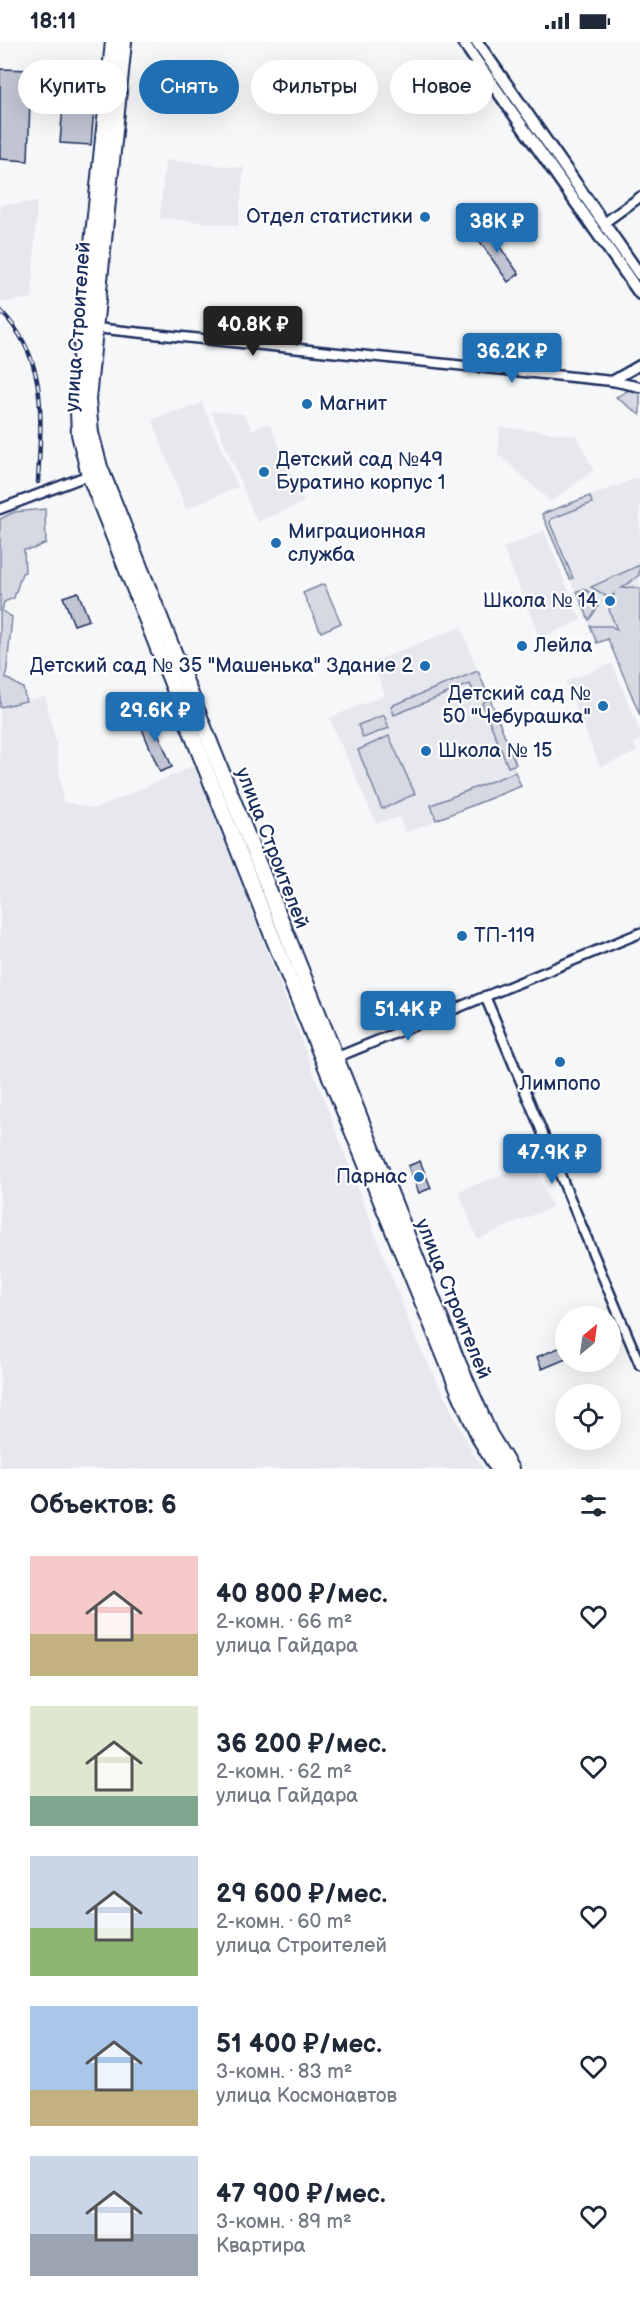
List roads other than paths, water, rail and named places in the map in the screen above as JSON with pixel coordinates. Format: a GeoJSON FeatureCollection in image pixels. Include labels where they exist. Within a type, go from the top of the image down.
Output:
{"type":"FeatureCollection","features":[{"type":"Feature","properties":{"kind":"main road","name":"улица Строителей"},"geometry":{"type":"LineString","coordinates":[[103,194],[113,42]]}},
{"type":"Feature","properties":{"kind":"main road","name":"улица Строителей"},"geometry":{"type":"LineString","coordinates":[[124,42],[76,411],[89,475],[145,596]]}},
{"type":"Feature","properties":{"kind":"main road","name":"улица Строителей"},"geometry":{"type":"LineString","coordinates":[[88,327],[88,399],[91,434],[100,467],[145,596],[390,1210],[469,1417],[498,1469]]}},
{"type":"Feature","properties":{"kind":"main road","name":"улица Строителей"},"geometry":{"type":"LineString","coordinates":[[390,1210],[489,1435],[511,1469]]}},
{"type":"Feature","properties":{"kind":"street"},"geometry":{"type":"LineString","coordinates":[[464,42],[599,226],[640,275]]}},
{"type":"Feature","properties":{"kind":"street"},"geometry":{"type":"LineString","coordinates":[[477,42],[573,190]]}},
{"type":"Feature","properties":{"kind":"street"},"geometry":{"type":"LineString","coordinates":[[599,226],[640,197]]}},
{"type":"Feature","properties":{"kind":"street"},"geometry":{"type":"LineString","coordinates":[[599,226],[640,294]]}},
{"type":"Feature","properties":{"kind":"street"},"geometry":{"type":"LineString","coordinates":[[88,327],[612,381],[640,387]]}},
{"type":"Feature","properties":{"kind":"street"},"geometry":{"type":"LineString","coordinates":[[612,381],[640,365]]}},
{"type":"Feature","properties":{"kind":"street"},"geometry":{"type":"LineString","coordinates":[[0,509],[89,475]]}},
{"type":"Feature","properties":{"kind":"street"},"geometry":{"type":"LineString","coordinates":[[330,1060],[640,933]]}},
{"type":"Feature","properties":{"kind":"street"},"geometry":{"type":"LineString","coordinates":[[485,996],[640,1365]]}},
{"type":"Feature","properties":{"kind":"railway"},"geometry":{"type":"LineString","coordinates":[[0,310],[16,329],[27,349],[34,369],[40,412],[38,482]]}},
{"type":"Feature","properties":{"kind":"place","name":"Отдел статистики"},"geometry":{"type":"Point","coordinates":[425,217]}},
{"type":"Feature","properties":{"kind":"place","name":"Магнит"},"geometry":{"type":"Point","coordinates":[307,404]}},
{"type":"Feature","properties":{"kind":"place","name":"Детский сад №49 Буратино корпус 1"},"geometry":{"type":"Point","coordinates":[264,472]}},
{"type":"Feature","properties":{"kind":"place","name":"Миграционная служба"},"geometry":{"type":"Point","coordinates":[276,543]}},
{"type":"Feature","properties":{"kind":"place","name":"Школа № 14"},"geometry":{"type":"Point","coordinates":[610,601]}},
{"type":"Feature","properties":{"kind":"place","name":"Лейла"},"geometry":{"type":"Point","coordinates":[522,646]}},
{"type":"Feature","properties":{"kind":"place","name":"Детский сад № 35 \"Машенька\" Здание 2"},"geometry":{"type":"Point","coordinates":[425,666]}},
{"type":"Feature","properties":{"kind":"place","name":"Детский сад № 50 \"Чебурашка\""},"geometry":{"type":"Point","coordinates":[603,706]}},
{"type":"Feature","properties":{"kind":"place","name":"Школа № 15"},"geometry":{"type":"Point","coordinates":[426,751]}},
{"type":"Feature","properties":{"kind":"place","name":"ТП-119"},"geometry":{"type":"Point","coordinates":[462,936]}},
{"type":"Feature","properties":{"kind":"place","name":"Лимпопо"},"geometry":{"type":"Point","coordinates":[560,1062]}},
{"type":"Feature","properties":{"kind":"place","name":"Парнас"},"geometry":{"type":"Point","coordinates":[419,1177]}}]}
